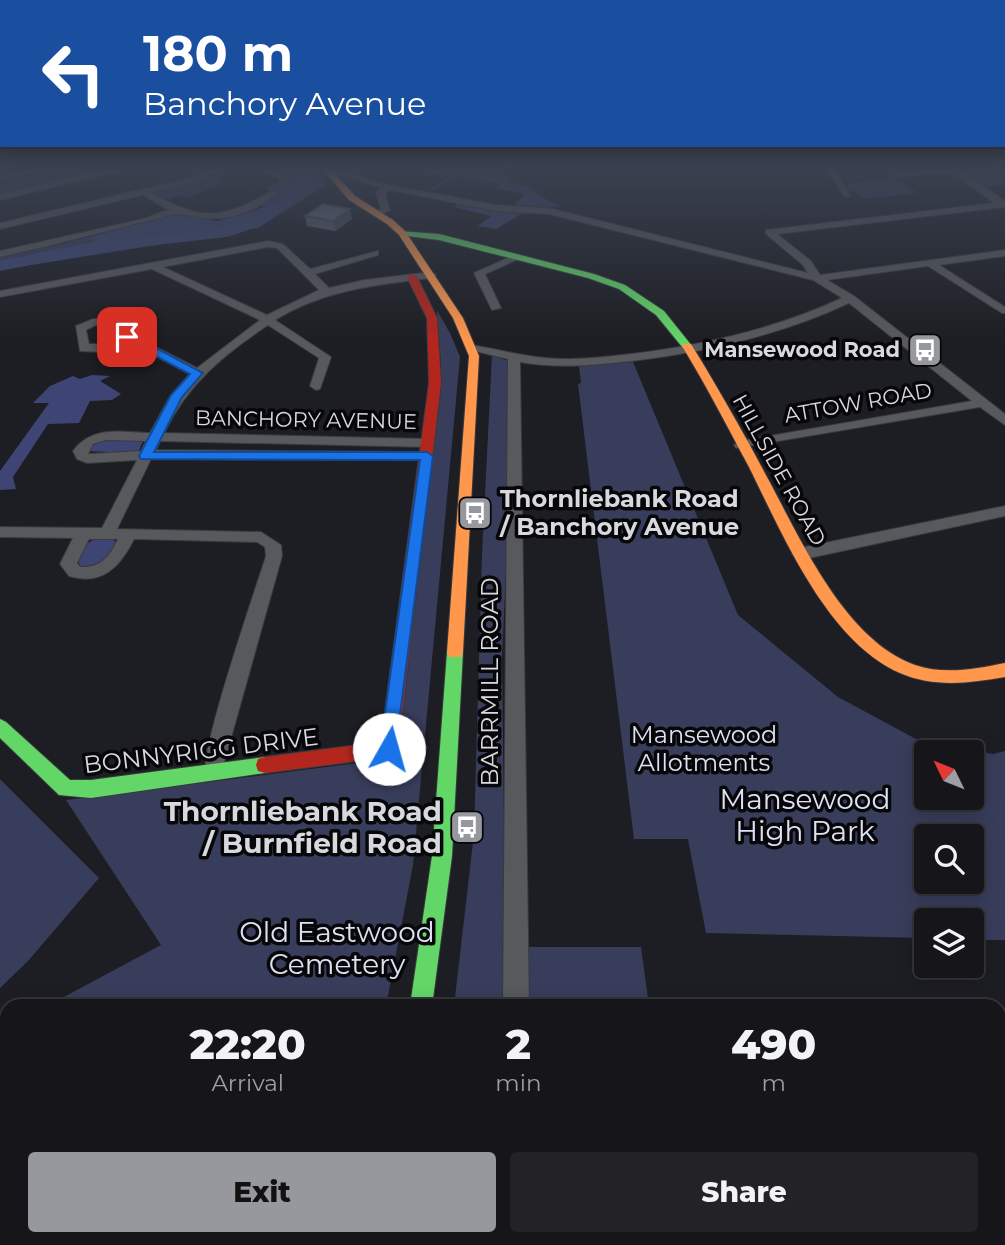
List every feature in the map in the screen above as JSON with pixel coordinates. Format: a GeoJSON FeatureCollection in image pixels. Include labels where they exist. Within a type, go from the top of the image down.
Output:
{"type":"FeatureCollection","features":[{"type":"Feature","properties":{"kind":"street"},"geometry":{"type":"LineString","coordinates":[[0,254],[128,225]]}},
{"type":"Feature","properties":{"kind":"street"},"geometry":{"type":"LineString","coordinates":[[391,225],[402,233],[431,275],[460,322],[472,349],[468,454],[442,856],[422,999]]}},
{"type":"Feature","properties":{"kind":"street"},"geometry":{"type":"LineString","coordinates":[[605,225],[817,278],[850,298],[1005,421]]}},
{"type":"Feature","properties":{"kind":"street"},"geometry":{"type":"LineString","coordinates":[[817,278],[807,263],[769,232],[827,225]]}},
{"type":"Feature","properties":{"kind":"street","name":"HILLSIDE ROAD"},"geometry":{"type":"LineString","coordinates":[[402,233],[426,234],[625,289],[650,304],[689,349],[800,554],[852,625],[884,656],[905,668],[948,678],[1005,670]]}},
{"type":"Feature","properties":{"kind":"street"},"geometry":{"type":"LineString","coordinates":[[0,295],[258,245],[276,244],[326,291]]}},
{"type":"Feature","properties":{"kind":"street"},"geometry":{"type":"LineString","coordinates":[[309,273],[375,253]]}},
{"type":"Feature","properties":{"kind":"street"},"geometry":{"type":"LineString","coordinates":[[817,278],[1005,253]]}},
{"type":"Feature","properties":{"kind":"street"},"geometry":{"type":"LineString","coordinates":[[496,308],[479,272],[516,258]]}},
{"type":"Feature","properties":{"kind":"street"},"geometry":{"type":"LineString","coordinates":[[930,263],[1002,310]]}},
{"type":"Feature","properties":{"kind":"street"},"geometry":{"type":"LineString","coordinates":[[152,265],[266,320],[325,357],[316,386]]}},
{"type":"Feature","properties":{"kind":"street"},"geometry":{"type":"LineString","coordinates":[[107,534],[176,395],[197,373],[266,320],[326,291],[431,275]]}},
{"type":"Feature","properties":{"kind":"street"},"geometry":{"type":"LineString","coordinates":[[412,278],[432,318],[435,383],[427,449]]}},
{"type":"Feature","properties":{"kind":"street"},"geometry":{"type":"LineString","coordinates":[[472,349],[545,362],[579,362],[689,349],[786,327],[850,298]]}},
{"type":"Feature","properties":{"kind":"street"},"geometry":{"type":"LineString","coordinates":[[127,337],[197,373]]}},
{"type":"Feature","properties":{"kind":"street","name":"BARRMILL ROAD"},"geometry":{"type":"LineString","coordinates":[[514,357],[516,999]]}},
{"type":"Feature","properties":{"kind":"street","name":"ATTOW ROAD"},"geometry":{"type":"LineString","coordinates":[[741,445],[982,403]]}},
{"type":"Feature","properties":{"kind":"street","name":"BANCHORY AVENUE"},"geometry":{"type":"LineString","coordinates":[[154,436],[427,449],[87,459],[80,451],[88,440],[94,437],[154,436]]}},
{"type":"Feature","properties":{"kind":"street","name":"BONNYRIGG DRIVE"},"geometry":{"type":"LineString","coordinates":[[0,727],[66,789],[115,786],[213,771],[370,754],[389,749],[427,449]]}},
{"type":"Feature","properties":{"kind":"street"},"geometry":{"type":"LineString","coordinates":[[800,554],[1005,511]]}},
{"type":"Feature","properties":{"kind":"street"},"geometry":{"type":"LineString","coordinates":[[0,532],[261,537],[272,545],[274,556],[220,738],[213,771]]}},
{"type":"Feature","properties":{"kind":"street"},"geometry":{"type":"LineString","coordinates":[[84,533],[68,564],[75,572],[107,568],[115,562],[129,534]]}},
{"type":"Feature","properties":{"kind":"green space"},"geometry":{"type":"Polygon","coordinates":[[[89,237],[98,246],[0,264],[0,257],[89,237]]]}},
{"type":"Feature","properties":{"kind":"green space","name":"Old Eastwood Cemetery"},"geometry":{"type":"Polygon","coordinates":[[[437,310],[460,357],[413,865],[387,999],[60,999],[161,945],[66,800],[397,758],[441,366],[437,310]]]}},
{"type":"Feature","properties":{"kind":"green space"},"geometry":{"type":"Polygon","coordinates":[[[492,355],[508,361],[509,504],[502,658],[506,999],[455,999],[474,834],[482,555],[492,355]]]}},
{"type":"Feature","properties":{"kind":"green space","name":"Mansewood High Park"},"geometry":{"type":"Polygon","coordinates":[[[633,362],[738,615],[838,697],[921,740],[914,740],[914,810],[984,810],[984,752],[993,754],[1005,751],[1005,940],[984,940],[984,908],[914,908],[914,938],[706,933],[688,839],[634,839],[578,384],[581,383],[579,366],[633,362]]]}},
{"type":"Feature","properties":{"kind":"green space"},"geometry":{"type":"Polygon","coordinates":[[[0,779],[99,878],[28,961],[0,988],[0,779]]]}},
{"type":"Feature","properties":{"kind":"green space"},"geometry":{"type":"Polygon","coordinates":[[[527,947],[641,947],[648,999],[528,999],[527,947]]]}},
{"type":"Feature","properties":{"kind":"shaded area"},"geometry":{"type":"Polygon","coordinates":[[[133,225],[263,225],[258,228],[98,246],[89,237],[133,225]]]}},
{"type":"Feature","properties":{"kind":"shaded area"},"geometry":{"type":"Polygon","coordinates":[[[479,225],[502,225],[496,229],[479,225]]]}},
{"type":"Feature","properties":{"kind":"shaded area"},"geometry":{"type":"Polygon","coordinates":[[[217,234],[0,270],[0,267],[104,248],[217,234]]]}},
{"type":"Feature","properties":{"kind":"shaded area"},"geometry":{"type":"Polygon","coordinates":[[[92,375],[110,376],[100,381],[121,394],[112,400],[90,401],[79,423],[48,424],[13,477],[16,489],[0,490],[0,471],[49,403],[33,403],[50,386],[73,376],[80,379],[92,375]]]}},
{"type":"Feature","properties":{"kind":"shaded area"},"geometry":{"type":"Polygon","coordinates":[[[139,438],[143,441],[139,450],[133,453],[84,451],[96,439],[139,438]]]}},
{"type":"Feature","properties":{"kind":"shaded area"},"geometry":{"type":"Polygon","coordinates":[[[94,539],[112,539],[117,543],[106,562],[88,567],[80,566],[78,560],[84,546],[94,539]]]}},
{"type":"Feature","properties":{"kind":"waterway"},"geometry":{"type":"LineString","coordinates":[[0,266],[95,247],[227,232],[245,225]]}},
{"type":"Feature","properties":{"kind":"traffic: fast"},"geometry":{"type":"LineString","coordinates":[[402,233],[439,237],[591,276],[622,287],[660,313],[687,346]]}},
{"type":"Feature","properties":{"kind":"traffic: fast"},"geometry":{"type":"LineString","coordinates":[[422,999],[442,856],[455,652]]}},
{"type":"Feature","properties":{"kind":"traffic: fast"},"geometry":{"type":"LineString","coordinates":[[0,727],[66,789],[91,789],[265,765]]}},
{"type":"Feature","properties":{"kind":"traffic: slow"},"geometry":{"type":"LineString","coordinates":[[393,225],[402,233],[458,318],[474,356],[455,652]]}},
{"type":"Feature","properties":{"kind":"traffic: slow"},"geometry":{"type":"LineString","coordinates":[[687,346],[819,583],[848,623],[865,641],[905,668],[930,675],[968,676],[1005,670]]}},
{"type":"Feature","properties":{"kind":"traffic: jam"},"geometry":{"type":"LineString","coordinates":[[265,765],[389,749],[435,383],[432,318],[412,277]]}},
{"type":"Feature","properties":{"kind":"place","name":"Mansewood Road"},"geometry":{"type":"Point","coordinates":[925,350]}},
{"type":"Feature","properties":{"kind":"place","name":"Thornliebank Road / Banchory Avenue"},"geometry":{"type":"Point","coordinates":[475,513]}},
{"type":"Feature","properties":{"kind":"place","name":"Thornliebank Road / Burnfield Road"},"geometry":{"type":"Point","coordinates":[467,827]}},
{"type":"Feature","properties":{"kind":"route"},"geometry":{"type":"LineString","coordinates":[[127,337],[197,373],[176,395],[145,456],[427,456],[389,749]]}},
{"type":"Feature","properties":{"kind":"park label","name":"Mansewood Allotments"},"geometry":{"type":"Point","coordinates":[704,749]}}]}
